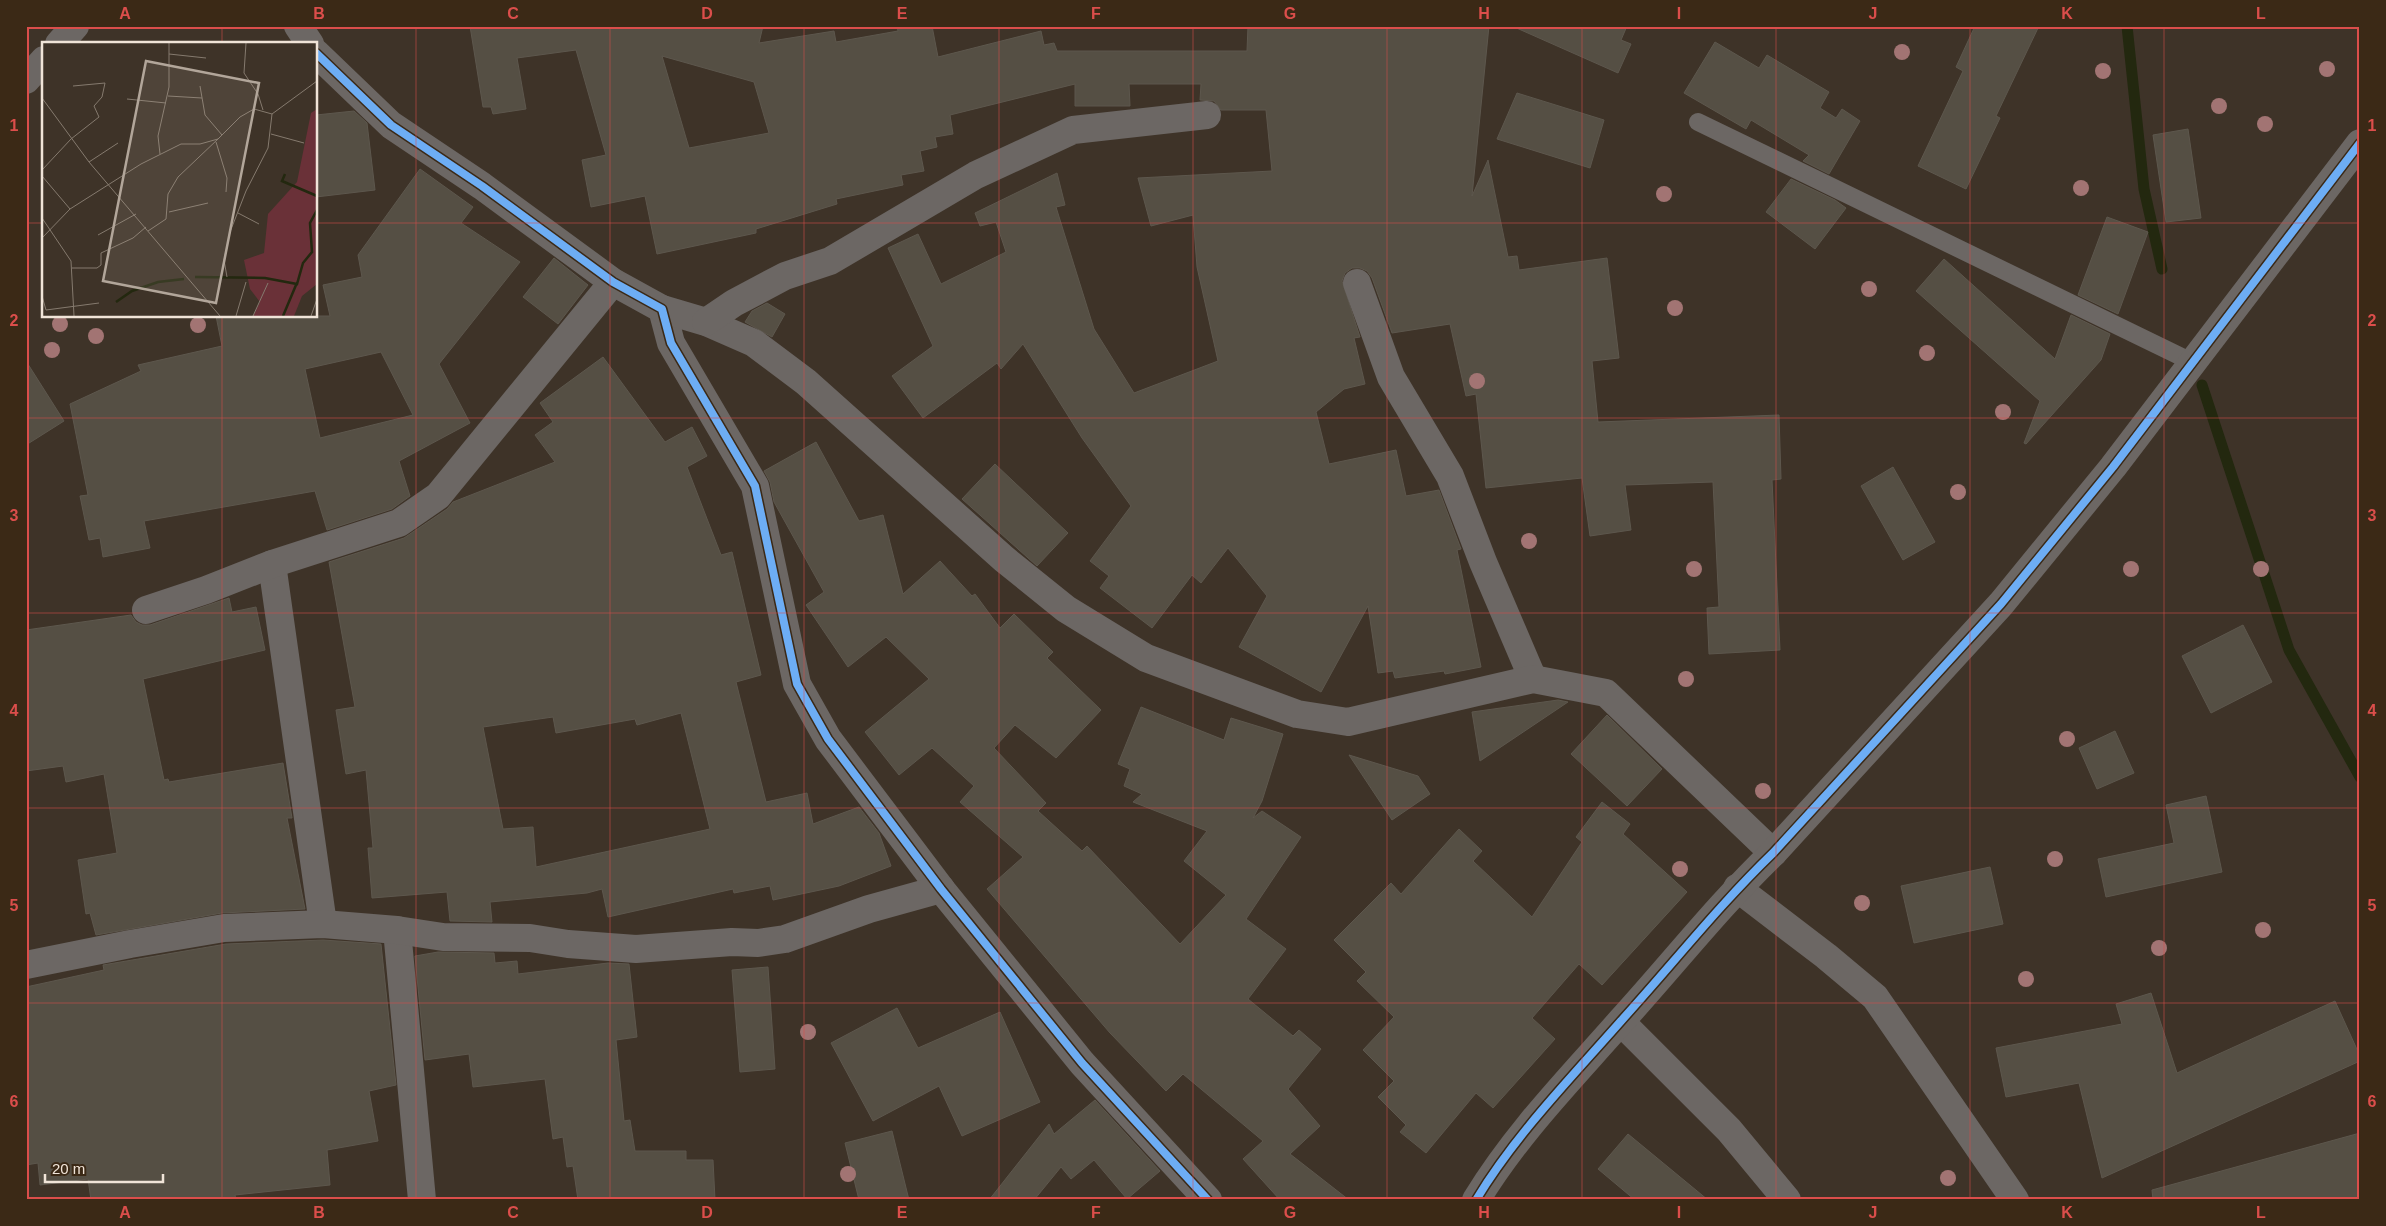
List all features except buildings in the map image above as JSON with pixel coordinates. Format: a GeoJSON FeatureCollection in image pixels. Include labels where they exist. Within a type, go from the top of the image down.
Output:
{"type":"FeatureCollection","features":[{"type":"Feature","properties":{"kind":"street"},"geometry":{"type":"LineString","coordinates":[[61,42],[75,26]]}},
{"type":"Feature","properties":{"kind":"street"},"geometry":{"type":"LineString","coordinates":[[298,26],[309,42]]}},
{"type":"Feature","properties":{"kind":"street"},"geometry":{"type":"LineString","coordinates":[[318,55],[391,126],[482,186],[613,282],[662,309],[706,322],[754,343],[806,382],[1004,559],[1066,609],[1146,658],[1297,714],[1348,722],[1534,678],[1606,693],[1774,853]]}},
{"type":"Feature","properties":{"kind":"street"},"geometry":{"type":"LineString","coordinates":[[26,80],[42,62]]}},
{"type":"Feature","properties":{"kind":"street"},"geometry":{"type":"LineString","coordinates":[[706,322],[734,303],[785,276],[830,261],[976,175],[1031,150],[1054,137],[1073,130],[1207,115]]}},
{"type":"Feature","properties":{"kind":"street"},"geometry":{"type":"LineString","coordinates":[[1476,1200],[1491,1176],[1544,1108],[1737,888],[1774,853],[2001,604],[2113,467],[2360,144]]}},
{"type":"Feature","properties":{"kind":"street"},"geometry":{"type":"LineString","coordinates":[[146,610],[206,590],[272,564],[399,523],[438,496],[613,282]]}},
{"type":"Feature","properties":{"kind":"street"},"geometry":{"type":"LineString","coordinates":[[1357,283],[1391,377],[1450,476],[1483,562],[1534,678]]}},
{"type":"Feature","properties":{"kind":"street"},"geometry":{"type":"LineString","coordinates":[[662,309],[671,343],[755,486],[797,684],[828,739],[941,889],[1082,1063],[1208,1200]]}},
{"type":"Feature","properties":{"kind":"street"},"geometry":{"type":"LineString","coordinates":[[272,564],[323,924]]}},
{"type":"Feature","properties":{"kind":"street"},"geometry":{"type":"LineString","coordinates":[[1737,888],[1876,997],[2015,1200]]}},
{"type":"Feature","properties":{"kind":"street"},"geometry":{"type":"LineString","coordinates":[[26,965],[130,944],[224,928],[323,924],[397,930],[443,937],[530,938],[568,944],[636,949],[732,942],[758,943],[785,939],[869,909],[941,889]]}},
{"type":"Feature","properties":{"kind":"street"},"geometry":{"type":"LineString","coordinates":[[397,930],[422,1200]]}},
{"type":"Feature","properties":{"kind":"street"},"geometry":{"type":"LineString","coordinates":[[1621,1022],[1729,1130],[1787,1200]]}},
{"type":"Feature","properties":{"kind":"lane"},"geometry":{"type":"LineString","coordinates":[[1698,122],[2192,362]]}},
{"type":"Feature","properties":{"kind":"waterway"},"geometry":{"type":"LineString","coordinates":[[2127,26],[2144,189],[2162,269]]}},
{"type":"Feature","properties":{"kind":"waterway"},"geometry":{"type":"LineString","coordinates":[[2202,385],[2289,650],[2360,777]]}},
{"type":"Feature","properties":{"kind":"cycle path"},"geometry":{"type":"LineString","coordinates":[[318,55],[391,125],[482,186],[613,282],[662,309],[671,343],[755,486],[797,684],[828,739],[941,889],[1082,1063],[1208,1200]]}},
{"type":"Feature","properties":{"kind":"cycle path"},"geometry":{"type":"LineString","coordinates":[[1476,1200],[1508,1152],[1563,1086],[1734,893],[1773,853],[2001,604],[2113,467],[2360,143]]}}]}
